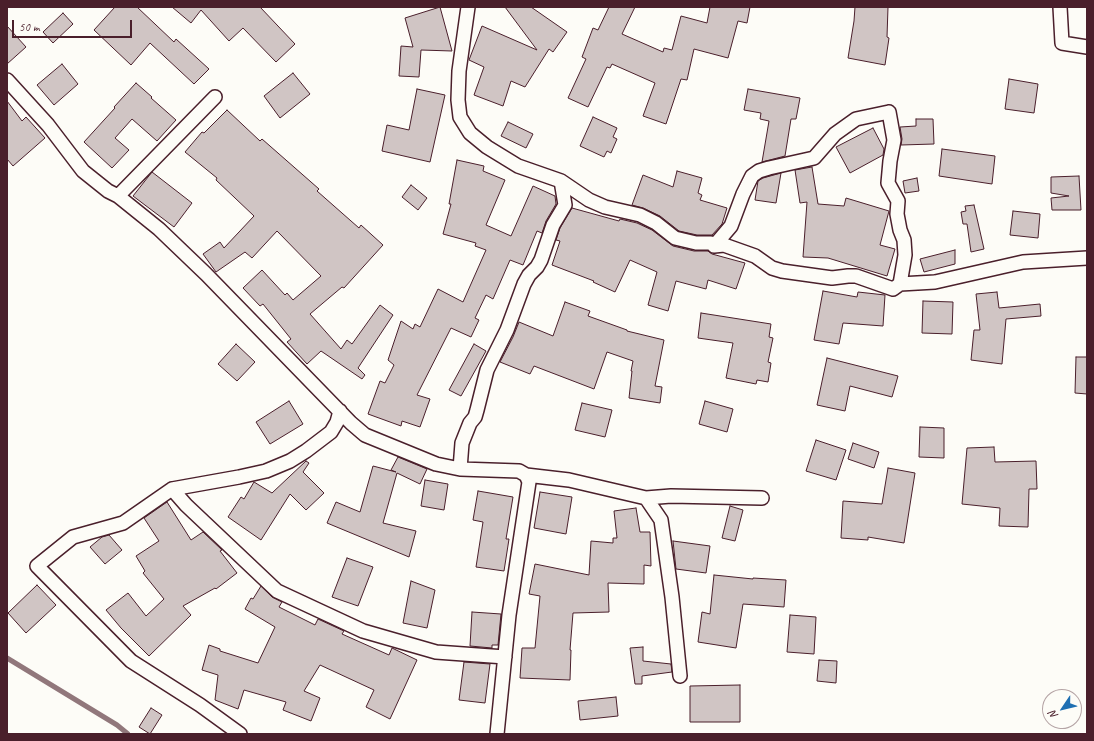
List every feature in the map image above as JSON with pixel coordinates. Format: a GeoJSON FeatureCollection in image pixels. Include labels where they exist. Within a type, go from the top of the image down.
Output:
{"type":"FeatureCollection","features":[{"type":"Feature","properties":{"kind":"street"},"geometry":{"type":"LineString","coordinates":[[468,7],[459,71],[458,100],[460,117],[470,133],[487,147],[518,166],[562,182],[589,200],[605,207],[640,215],[656,223],[675,238],[696,243],[711,243],[714,246],[724,245],[755,256],[772,268],[782,272],[832,278],[856,276],[893,289],[900,284],[935,282],[1023,262],[1087,258]]}},
{"type":"Feature","properties":{"kind":"street"},"geometry":{"type":"LineString","coordinates":[[1060,7],[1062,43],[1087,47]]}},
{"type":"Feature","properties":{"kind":"street"},"geometry":{"type":"LineString","coordinates":[[7,80],[48,125],[84,171],[159,229],[206,274],[351,424],[365,435],[436,464],[460,469],[519,471],[526,475],[569,480],[646,498],[670,496],[762,498]]}},
{"type":"Feature","properties":{"kind":"street"},"geometry":{"type":"LineString","coordinates":[[118,196],[215,98]]}},
{"type":"Feature","properties":{"kind":"street"},"geometry":{"type":"LineString","coordinates":[[714,246],[731,226],[742,194],[752,176],[764,169],[814,158],[835,134],[856,118],[889,112],[894,140],[888,183],[898,201],[897,214],[900,230],[904,240],[905,255],[900,284]]}},
{"type":"Feature","properties":{"kind":"street"},"geometry":{"type":"LineString","coordinates":[[460,469],[462,443],[470,423],[475,417],[487,370],[507,330],[524,284],[541,260],[553,225],[565,205],[562,182]]}},
{"type":"Feature","properties":{"kind":"street"},"geometry":{"type":"LineString","coordinates":[[240,734],[200,705],[131,661],[37,566],[73,537],[123,523],[172,489],[266,471],[290,461],[331,432],[337,422],[340,412]]}},
{"type":"Feature","properties":{"kind":"street"},"geometry":{"type":"LineString","coordinates":[[497,734],[509,615],[529,482],[526,475]]}},
{"type":"Feature","properties":{"kind":"street"},"geometry":{"type":"LineString","coordinates":[[172,489],[186,505],[277,591],[363,631],[436,652],[505,656]]}},
{"type":"Feature","properties":{"kind":"street"},"geometry":{"type":"LineString","coordinates":[[646,498],[661,520],[672,597],[680,676]]}},
{"type":"Feature","properties":{"kind":"building"},"geometry":{"type":"Polygon","coordinates":[[[115,7],[137,7],[174,42],[176,39],[209,69],[194,84],[150,43],[131,65],[94,30],[115,7]]]}},
{"type":"Feature","properties":{"kind":"building"},"geometry":{"type":"Polygon","coordinates":[[[172,7],[260,7],[295,44],[276,62],[243,28],[229,41],[201,10],[191,23],[172,7]]]}},
{"type":"Feature","properties":{"kind":"building"},"geometry":{"type":"Polygon","coordinates":[[[440,7],[452,51],[421,50],[419,77],[399,76],[401,46],[413,47],[405,18],[440,7]]]}},
{"type":"Feature","properties":{"kind":"building"},"geometry":{"type":"Polygon","coordinates":[[[505,7],[531,7],[567,32],[553,52],[549,49],[525,87],[511,81],[503,106],[474,95],[484,67],[469,60],[482,26],[537,50],[505,7]]]}},
{"type":"Feature","properties":{"kind":"building"},"geometry":{"type":"Polygon","coordinates":[[[609,7],[635,7],[622,34],[663,52],[664,48],[672,50],[681,16],[707,23],[710,7],[750,7],[747,23],[738,21],[728,58],[694,49],[687,80],[681,79],[666,124],[643,116],[655,83],[612,64],[610,68],[607,67],[588,107],[568,98],[586,59],[582,57],[593,28],[598,30],[609,7]]]}},
{"type":"Feature","properties":{"kind":"building"},"geometry":{"type":"Polygon","coordinates":[[[855,7],[888,7],[887,37],[889,38],[885,65],[848,58],[855,7]]]}},
{"type":"Feature","properties":{"kind":"building"},"geometry":{"type":"Polygon","coordinates":[[[63,13],[73,24],[53,43],[43,32],[63,13]]]}},
{"type":"Feature","properties":{"kind":"building"},"geometry":{"type":"Polygon","coordinates":[[[7,26],[26,47],[7,64],[7,26]]]}},
{"type":"Feature","properties":{"kind":"building"},"geometry":{"type":"Polygon","coordinates":[[[62,64],[78,84],[54,105],[37,85],[62,64]]]}},
{"type":"Feature","properties":{"kind":"building"},"geometry":{"type":"Polygon","coordinates":[[[293,73],[310,94],[280,118],[264,96],[293,73]]]}},
{"type":"Feature","properties":{"kind":"building"},"geometry":{"type":"Polygon","coordinates":[[[1009,79],[1038,84],[1034,113],[1005,109],[1009,79]]]}},
{"type":"Feature","properties":{"kind":"building"},"geometry":{"type":"Polygon","coordinates":[[[136,83],[176,120],[157,141],[132,119],[115,138],[129,150],[112,168],[84,142],[136,83]]]}},
{"type":"Feature","properties":{"kind":"building"},"geometry":{"type":"Polygon","coordinates":[[[417,89],[445,95],[430,162],[382,151],[387,125],[409,130],[417,89]]]}},
{"type":"Feature","properties":{"kind":"building"},"geometry":{"type":"Polygon","coordinates":[[[748,89],[800,98],[796,119],[791,119],[785,156],[762,162],[769,121],[760,119],[761,113],[744,110],[748,89]]]}},
{"type":"Feature","properties":{"kind":"building"},"geometry":{"type":"Polygon","coordinates":[[[7,101],[22,121],[26,117],[45,138],[13,166],[7,159],[7,101]]]}},
{"type":"Feature","properties":{"kind":"building"},"geometry":{"type":"Polygon","coordinates":[[[227,110],[260,141],[262,139],[319,189],[317,191],[359,228],[361,225],[383,245],[344,288],[342,287],[310,314],[341,349],[347,340],[352,344],[380,305],[393,315],[358,368],[365,375],[362,379],[321,351],[307,364],[287,342],[291,339],[263,304],[260,306],[243,288],[262,270],[285,295],[287,293],[293,300],[321,276],[277,231],[252,258],[245,252],[216,272],[203,254],[220,242],[224,248],[254,216],[216,180],[217,178],[185,152],[202,132],[204,133],[227,110]]]}},
{"type":"Feature","properties":{"kind":"building"},"geometry":{"type":"Polygon","coordinates":[[[593,117],[617,128],[613,137],[617,139],[611,153],[607,151],[604,157],[580,146],[593,117]]]}},
{"type":"Feature","properties":{"kind":"building"},"geometry":{"type":"Polygon","coordinates":[[[916,119],[933,119],[934,144],[901,145],[902,139],[900,127],[916,126],[916,119]]]}},
{"type":"Feature","properties":{"kind":"building"},"geometry":{"type":"Polygon","coordinates":[[[508,122],[533,134],[526,148],[501,136],[508,122]]]}},
{"type":"Feature","properties":{"kind":"building"},"geometry":{"type":"Polygon","coordinates":[[[873,128],[884,149],[883,155],[850,173],[836,147],[873,128]]]}},
{"type":"Feature","properties":{"kind":"building"},"geometry":{"type":"Polygon","coordinates":[[[942,149],[995,156],[992,184],[939,176],[942,149]]]}},
{"type":"Feature","properties":{"kind":"building"},"geometry":{"type":"Polygon","coordinates":[[[457,160],[484,166],[483,171],[505,180],[486,225],[511,236],[533,186],[555,196],[556,204],[546,221],[542,233],[537,231],[523,265],[510,260],[493,299],[486,295],[475,318],[479,320],[471,337],[451,328],[417,395],[430,399],[420,427],[402,421],[401,426],[368,414],[380,381],[385,383],[394,365],[388,360],[401,321],[413,329],[415,324],[420,327],[438,289],[463,302],[486,250],[475,246],[476,243],[443,234],[451,204],[449,204],[457,160]]]}},
{"type":"Feature","properties":{"kind":"building"},"geometry":{"type":"Polygon","coordinates":[[[812,167],[818,204],[844,206],[846,198],[889,211],[880,245],[895,249],[887,276],[828,258],[803,257],[807,202],[800,203],[795,170],[812,167]]]}},
{"type":"Feature","properties":{"kind":"building"},"geometry":{"type":"Polygon","coordinates":[[[677,171],[702,178],[698,193],[702,195],[700,200],[727,208],[722,224],[712,235],[697,235],[679,231],[660,216],[643,208],[632,205],[643,175],[673,187],[677,171]]]}},
{"type":"Feature","properties":{"kind":"building"},"geometry":{"type":"Polygon","coordinates":[[[152,172],[192,203],[174,227],[133,196],[152,172]]]}},
{"type":"Feature","properties":{"kind":"building"},"geometry":{"type":"Polygon","coordinates":[[[781,173],[776,203],[755,200],[758,181],[781,173]]]}},
{"type":"Feature","properties":{"kind":"building"},"geometry":{"type":"Polygon","coordinates":[[[1079,176],[1081,210],[1052,210],[1051,198],[1069,196],[1051,193],[1051,177],[1079,176]]]}},
{"type":"Feature","properties":{"kind":"building"},"geometry":{"type":"Polygon","coordinates":[[[917,178],[919,191],[905,193],[903,181],[917,178]]]}},
{"type":"Feature","properties":{"kind":"building"},"geometry":{"type":"Polygon","coordinates":[[[411,185],[427,198],[418,210],[402,197],[411,185]]]}},
{"type":"Feature","properties":{"kind":"building"},"geometry":{"type":"Polygon","coordinates":[[[974,205],[984,249],[971,252],[967,224],[963,224],[961,212],[966,211],[965,206],[974,205]]]}},
{"type":"Feature","properties":{"kind":"building"},"geometry":{"type":"Polygon","coordinates":[[[572,208],[619,221],[620,219],[637,223],[652,230],[673,246],[694,251],[708,251],[712,254],[745,263],[736,289],[708,280],[706,289],[676,281],[668,311],[648,305],[657,272],[630,260],[615,292],[593,282],[594,281],[552,265],[560,241],[556,240],[560,228],[572,208]]]}},
{"type":"Feature","properties":{"kind":"building"},"geometry":{"type":"Polygon","coordinates":[[[1013,211],[1040,214],[1038,238],[1010,235],[1013,211]]]}},
{"type":"Feature","properties":{"kind":"building"},"geometry":{"type":"Polygon","coordinates":[[[955,250],[955,264],[924,272],[920,259],[955,250]]]}},
{"type":"Feature","properties":{"kind":"building"},"geometry":{"type":"Polygon","coordinates":[[[823,291],[857,297],[858,292],[885,295],[883,326],[843,323],[839,344],[814,340],[823,291]]]}},
{"type":"Feature","properties":{"kind":"building"},"geometry":{"type":"Polygon","coordinates":[[[997,292],[999,308],[1040,304],[1041,316],[1006,319],[1002,364],[971,360],[974,330],[980,330],[976,294],[997,292]]]}},
{"type":"Feature","properties":{"kind":"building"},"geometry":{"type":"Polygon","coordinates":[[[923,301],[953,302],[952,334],[922,333],[923,301]]]}},
{"type":"Feature","properties":{"kind":"building"},"geometry":{"type":"Polygon","coordinates":[[[565,302],[590,311],[588,316],[627,331],[664,340],[655,386],[662,387],[660,403],[629,398],[633,361],[607,352],[594,389],[534,366],[530,374],[500,362],[519,322],[553,336],[565,302]]]}},
{"type":"Feature","properties":{"kind":"building"},"geometry":{"type":"Polygon","coordinates":[[[701,313],[771,324],[769,337],[773,338],[768,362],[771,363],[768,382],[757,380],[756,384],[726,378],[733,343],[698,338],[701,313]]]}},
{"type":"Feature","properties":{"kind":"building"},"geometry":{"type":"Polygon","coordinates":[[[236,344],[255,362],[237,381],[218,364],[236,344]]]}},
{"type":"Feature","properties":{"kind":"building"},"geometry":{"type":"Polygon","coordinates":[[[474,344],[486,351],[461,396],[449,390],[474,344]]]}},
{"type":"Feature","properties":{"kind":"building"},"geometry":{"type":"Polygon","coordinates":[[[1076,357],[1087,357],[1087,394],[1075,393],[1076,357]]]}},
{"type":"Feature","properties":{"kind":"building"},"geometry":{"type":"Polygon","coordinates":[[[827,358],[898,376],[892,397],[850,386],[845,411],[817,405],[827,358]]]}},
{"type":"Feature","properties":{"kind":"building"},"geometry":{"type":"Polygon","coordinates":[[[289,401],[303,424],[270,444],[256,422],[289,401]]]}},
{"type":"Feature","properties":{"kind":"building"},"geometry":{"type":"Polygon","coordinates":[[[705,401],[733,409],[727,432],[699,424],[705,401]]]}},
{"type":"Feature","properties":{"kind":"building"},"geometry":{"type":"Polygon","coordinates":[[[582,403],[612,410],[605,437],[575,430],[582,403]]]}},
{"type":"Feature","properties":{"kind":"building"},"geometry":{"type":"Polygon","coordinates":[[[920,427],[944,428],[944,458],[919,457],[920,427]]]}},
{"type":"Feature","properties":{"kind":"building"},"geometry":{"type":"Polygon","coordinates":[[[816,440],[846,450],[836,480],[806,471],[816,440]]]}},
{"type":"Feature","properties":{"kind":"building"},"geometry":{"type":"Polygon","coordinates":[[[853,443],[879,452],[874,468],[848,459],[853,443]]]}},
{"type":"Feature","properties":{"kind":"building"},"geometry":{"type":"Polygon","coordinates":[[[994,447],[995,462],[1036,461],[1037,489],[1029,489],[1028,527],[999,526],[1000,508],[962,504],[967,448],[994,447]]]}},
{"type":"Feature","properties":{"kind":"building"},"geometry":{"type":"Polygon","coordinates":[[[398,457],[427,469],[420,484],[397,473],[383,523],[416,531],[409,557],[327,523],[336,502],[360,512],[373,466],[396,472],[391,470],[398,457]]]}},
{"type":"Feature","properties":{"kind":"building"},"geometry":{"type":"Polygon","coordinates":[[[306,461],[309,463],[303,472],[324,493],[306,510],[290,494],[261,540],[228,517],[241,497],[244,499],[254,482],[272,493],[306,461]]]}},
{"type":"Feature","properties":{"kind":"building"},"geometry":{"type":"Polygon","coordinates":[[[888,468],[915,473],[904,543],[868,537],[868,540],[841,538],[843,501],[882,504],[888,468]]]}},
{"type":"Feature","properties":{"kind":"building"},"geometry":{"type":"Polygon","coordinates":[[[425,480],[448,484],[444,510],[421,506],[425,480]]]}},
{"type":"Feature","properties":{"kind":"building"},"geometry":{"type":"Polygon","coordinates":[[[478,491],[513,497],[506,539],[509,539],[504,571],[476,567],[483,522],[473,520],[478,491]]]}},
{"type":"Feature","properties":{"kind":"building"},"geometry":{"type":"Polygon","coordinates":[[[540,492],[572,497],[566,534],[534,528],[540,492]]]}},
{"type":"Feature","properties":{"kind":"building"},"geometry":{"type":"Polygon","coordinates":[[[167,502],[191,540],[203,532],[222,550],[220,551],[237,573],[216,589],[215,588],[183,606],[191,615],[149,656],[121,628],[106,610],[128,593],[146,616],[164,599],[143,573],[145,571],[136,556],[159,541],[144,518],[167,502]]]}},
{"type":"Feature","properties":{"kind":"building"},"geometry":{"type":"Polygon","coordinates":[[[730,506],[743,510],[735,541],[722,538],[730,506]]]}},
{"type":"Feature","properties":{"kind":"building"},"geometry":{"type":"Polygon","coordinates":[[[636,508],[640,532],[650,532],[651,566],[644,565],[644,584],[608,583],[609,612],[573,613],[570,650],[570,680],[520,678],[522,648],[535,648],[540,596],[529,594],[535,564],[589,575],[591,541],[613,543],[613,538],[617,538],[614,511],[636,508]]]}},
{"type":"Feature","properties":{"kind":"building"},"geometry":{"type":"Polygon","coordinates":[[[109,535],[122,550],[105,564],[90,547],[102,537],[109,535]]]}},
{"type":"Feature","properties":{"kind":"building"},"geometry":{"type":"Polygon","coordinates":[[[673,541],[710,546],[706,573],[676,569],[673,541]]]}},
{"type":"Feature","properties":{"kind":"building"},"geometry":{"type":"Polygon","coordinates":[[[347,558],[373,567],[358,606],[332,597],[347,558]]]}},
{"type":"Feature","properties":{"kind":"building"},"geometry":{"type":"Polygon","coordinates":[[[714,575],[753,579],[786,580],[784,607],[743,604],[736,648],[698,642],[702,612],[710,614],[714,575]]]}},
{"type":"Feature","properties":{"kind":"building"},"geometry":{"type":"Polygon","coordinates":[[[411,581],[435,590],[427,628],[403,623],[411,581]]]}},
{"type":"Feature","properties":{"kind":"building"},"geometry":{"type":"Polygon","coordinates":[[[37,585],[56,605],[26,633],[8,613],[37,585]]]}},
{"type":"Feature","properties":{"kind":"building"},"geometry":{"type":"Polygon","coordinates":[[[261,586],[272,597],[282,602],[279,607],[315,625],[318,619],[344,631],[342,634],[389,655],[392,648],[417,660],[390,719],[366,707],[374,690],[320,665],[304,691],[320,698],[311,721],[283,710],[286,702],[244,690],[238,709],[215,700],[218,675],[202,670],[209,645],[220,649],[220,651],[258,663],[275,627],[245,609],[251,598],[253,599],[261,586]]]}},
{"type":"Feature","properties":{"kind":"building"},"geometry":{"type":"Polygon","coordinates":[[[472,612],[501,614],[498,645],[492,645],[492,648],[470,646],[472,612]]]}},
{"type":"Feature","properties":{"kind":"building"},"geometry":{"type":"Polygon","coordinates":[[[790,615],[816,617],[814,654],[787,652],[790,615]]]}},
{"type":"Feature","properties":{"kind":"building"},"geometry":{"type":"Polygon","coordinates":[[[643,647],[643,661],[671,664],[672,672],[642,676],[642,684],[635,684],[630,648],[643,647]]]}},
{"type":"Feature","properties":{"kind":"building"},"geometry":{"type":"Polygon","coordinates":[[[819,660],[837,661],[836,683],[817,681],[819,660]]]}},
{"type":"Feature","properties":{"kind":"building"},"geometry":{"type":"Polygon","coordinates":[[[464,662],[490,664],[485,703],[459,700],[464,662]]]}},
{"type":"Feature","properties":{"kind":"building"},"geometry":{"type":"Polygon","coordinates":[[[740,685],[740,722],[690,722],[690,686],[740,685]]]}},
{"type":"Feature","properties":{"kind":"building"},"geometry":{"type":"Polygon","coordinates":[[[616,697],[618,716],[580,720],[578,701],[616,697]]]}},
{"type":"Feature","properties":{"kind":"building"},"geometry":{"type":"Polygon","coordinates":[[[151,708],[162,715],[150,734],[139,727],[151,708]]]}},
{"type":"Feature","properties":{"kind":"waterway"},"geometry":{"type":"LineString","coordinates":[[7,658],[117,725],[128,734]]}}]}
